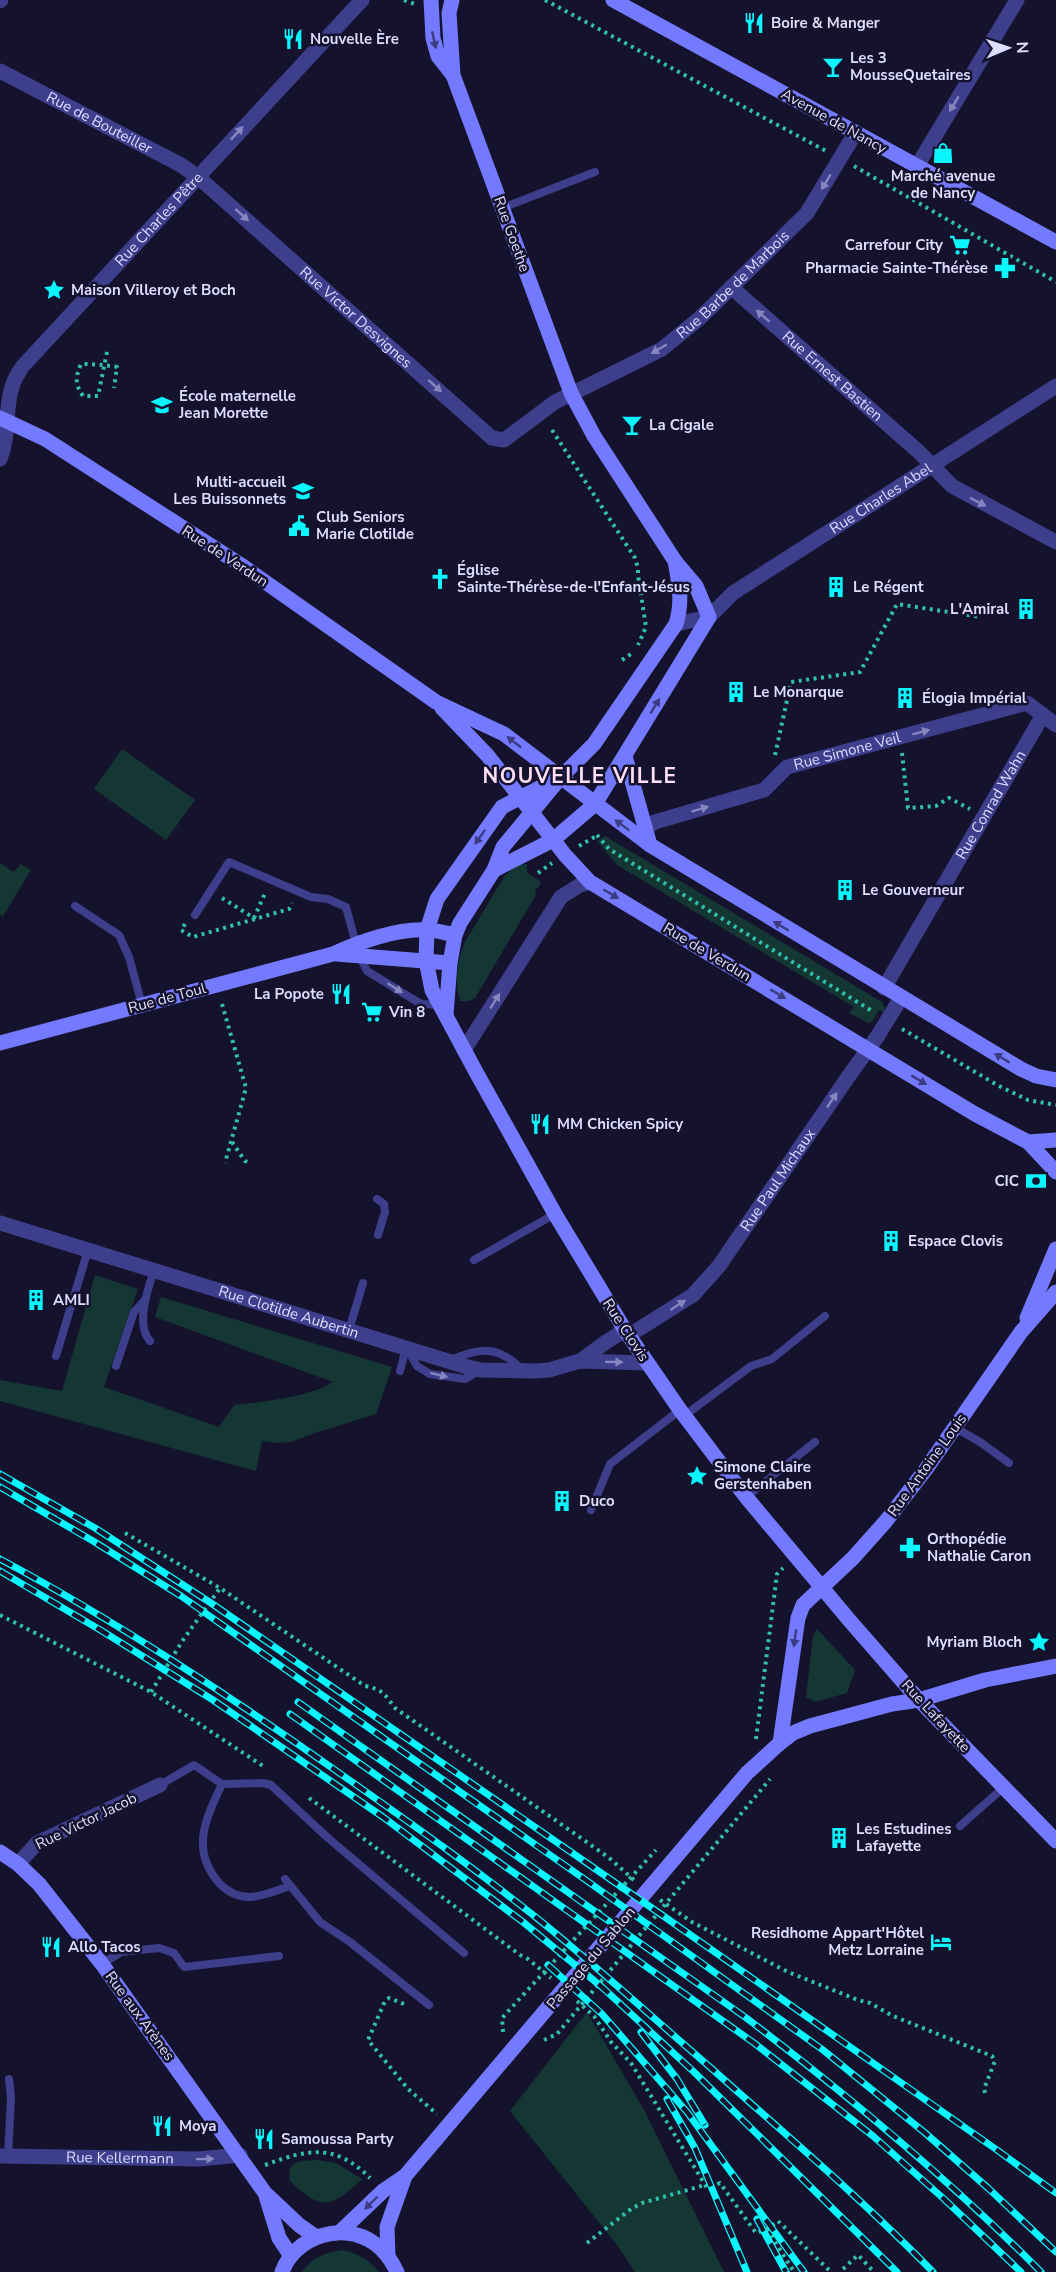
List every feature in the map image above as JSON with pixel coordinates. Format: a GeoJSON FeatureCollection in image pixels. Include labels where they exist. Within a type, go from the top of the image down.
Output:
{"type":"FeatureCollection","features":[{"type":"Feature","properties":{"kind":"main road","name":"Rue Goethe"},"geometry":{"type":"LineString","coordinates":[[431,0],[432,38],[438,56],[453,75]]}},
{"type":"Feature","properties":{"kind":"main road","name":"Rue Goethe"},"geometry":{"type":"LineString","coordinates":[[452,0],[449,13],[453,75],[571,393],[594,436],[675,561],[696,586],[710,617]]}},
{"type":"Feature","properties":{"kind":"main road","name":"Avenue de Nancy"},"geometry":{"type":"LineString","coordinates":[[613,0],[1056,242]]}},
{"type":"Feature","properties":{"kind":"main road","name":"Rue de Verdun"},"geometry":{"type":"LineString","coordinates":[[4,419],[45,439],[241,565],[436,702],[504,734],[650,845],[1021,1069],[1036,1076],[1056,1080]]}},
{"type":"Feature","properties":{"kind":"main road"},"geometry":{"type":"LineString","coordinates":[[443,1010],[455,934],[460,922],[494,870],[502,847],[561,777],[594,744],[676,624],[680,610],[680,590],[675,561]]}},
{"type":"Feature","properties":{"kind":"main road"},"geometry":{"type":"LineString","coordinates":[[494,870],[553,840],[595,804],[710,617]]}},
{"type":"Feature","properties":{"kind":"main road","name":"Rue de Verdun"},"geometry":{"type":"LineString","coordinates":[[436,702],[488,756],[565,855],[590,882],[975,1114],[1028,1142],[1056,1172]]}},
{"type":"Feature","properties":{"kind":"main road"},"geometry":{"type":"LineString","coordinates":[[625,756],[650,845]]}},
{"type":"Feature","properties":{"kind":"main road","name":"Rue Clovis"},"geometry":{"type":"LineString","coordinates":[[561,777],[501,807],[437,899],[427,930],[426,960],[432,990],[555,1215],[626,1333],[682,1413],[820,1588]]}},
{"type":"Feature","properties":{"kind":"main road","name":"Rue de Toul"},"geometry":{"type":"LineString","coordinates":[[0,1043],[358,949],[394,934],[427,930],[455,934]]}},
{"type":"Feature","properties":{"kind":"main road","name":"Rue de Toul"},"geometry":{"type":"LineString","coordinates":[[358,949],[450,963]]}},
{"type":"Feature","properties":{"kind":"main road"},"geometry":{"type":"LineString","coordinates":[[1028,1142],[1056,1140]]}},
{"type":"Feature","properties":{"kind":"main road","name":"Rue Antoine Louis"},"geometry":{"type":"LineString","coordinates":[[1021,1332],[1056,1249]]}},
{"type":"Feature","properties":{"kind":"main road","name":"Rue Antoine Louis"},"geometry":{"type":"LineString","coordinates":[[820,1588],[853,1558],[886,1521],[926,1469],[1021,1332],[1056,1292]]}},
{"type":"Feature","properties":{"kind":"main road"},"geometry":{"type":"LineString","coordinates":[[780,1743],[798,1618],[803,1605],[820,1588]]}},
{"type":"Feature","properties":{"kind":"main road","name":"Rue Lafayette"},"geometry":{"type":"LineString","coordinates":[[820,1588],[919,1700],[1056,1840]]}},
{"type":"Feature","properties":{"kind":"main road","name":"Passage du Sablon"},"geometry":{"type":"LineString","coordinates":[[339,2232],[383,2191],[405,2176],[747,1773],[780,1743],[793,1733],[810,1726],[892,1704],[919,1700],[985,1680],[1056,1666]]}},
{"type":"Feature","properties":{"kind":"main road","name":"Rue aux Arènes"},"geometry":{"type":"LineString","coordinates":[[0,1852],[18,1864],[39,1884],[102,1964],[265,2193],[298,2225],[316,2237]]}},
{"type":"Feature","properties":{"kind":"main road","name":"Passage du Sablon"},"geometry":{"type":"LineString","coordinates":[[388,2256],[387,2227],[405,2176]]}},
{"type":"Feature","properties":{"kind":"main road","name":"Rue aux Arènes"},"geometry":{"type":"LineString","coordinates":[[265,2193],[279,2238],[291,2256]]}},
{"type":"Feature","properties":{"kind":"main road"},"geometry":{"type":"LineString","coordinates":[[282,2272],[291,2256],[302,2245],[316,2237],[339,2232],[358,2235],[374,2243],[388,2256],[397,2272]]}},
{"type":"Feature","properties":{"kind":"street","name":"Rue Charles Pêtre"},"geometry":{"type":"LineString","coordinates":[[0,459],[7,437],[4,419],[13,382],[22,367],[362,0]]}},
{"type":"Feature","properties":{"kind":"street"},"geometry":{"type":"LineString","coordinates":[[917,166],[1017,0]]}},
{"type":"Feature","properties":{"kind":"street","name":"Rue de Bouteiller"},"geometry":{"type":"LineString","coordinates":[[0,71],[181,165],[198,177]]}},
{"type":"Feature","properties":{"kind":"street","name":"Rue Barbe de Marbois"},"geometry":{"type":"LineString","coordinates":[[518,430],[571,393],[662,349],[701,317],[807,213],[856,132]]}},
{"type":"Feature","properties":{"kind":"street","name":"Rue Victor Desvignes"},"geometry":{"type":"LineString","coordinates":[[198,177],[492,438],[504,440],[518,430]]}},
{"type":"Feature","properties":{"kind":"street","name":"Rue Ernest Bastien"},"geometry":{"type":"LineString","coordinates":[[731,287],[910,444],[963,494],[1056,542]]}},
{"type":"Feature","properties":{"kind":"street","name":"Rue Charles Abel"},"geometry":{"type":"LineString","coordinates":[[710,617],[733,593],[1056,386]]}},
{"type":"Feature","properties":{"kind":"street"},"geometry":{"type":"LineString","coordinates":[[676,624],[710,617]]}},
{"type":"Feature","properties":{"kind":"street","name":"Rue Simone Veil"},"geometry":{"type":"LineString","coordinates":[[645,828],[655,822],[764,790],[787,767],[1027,704],[1056,725]]}},
{"type":"Feature","properties":{"kind":"street","name":"Rue Conrad Wahn"},"geometry":{"type":"LineString","coordinates":[[884,988],[1043,716]]}},
{"type":"Feature","properties":{"kind":"street"},"geometry":{"type":"LineString","coordinates":[[464,1050],[561,897],[580,885],[590,882]]}},
{"type":"Feature","properties":{"kind":"street","name":"Rue Paul Michaux"},"geometry":{"type":"LineString","coordinates":[[626,1333],[693,1296],[719,1266],[869,1049],[901,998]]}},
{"type":"Feature","properties":{"kind":"street","name":"Rue Clotilde Aubertin"},"geometry":{"type":"LineString","coordinates":[[0,1223],[481,1370],[549,1370],[580,1362],[647,1363]]}},
{"type":"Feature","properties":{"kind":"street","name":"Rue Clotilde Aubertin"},"geometry":{"type":"LineString","coordinates":[[580,1362],[606,1342],[626,1333]]}},
{"type":"Feature","properties":{"kind":"street","name":"Rue Victor Jacob"},"geometry":{"type":"LineString","coordinates":[[18,1864],[37,1843],[160,1785]]}},
{"type":"Feature","properties":{"kind":"street","name":"Rue Kellermann"},"geometry":{"type":"LineString","coordinates":[[4,2156],[199,2159],[240,2155]]}},
{"type":"Feature","properties":{"kind":"lane"},"geometry":{"type":"LineString","coordinates":[[502,208],[595,172]]}},
{"type":"Feature","properties":{"kind":"lane"},"geometry":{"type":"LineString","coordinates":[[195,915],[229,862],[310,897],[328,899],[346,907],[367,971],[421,1004],[443,1010]]}},
{"type":"Feature","properties":{"kind":"lane"},"geometry":{"type":"LineString","coordinates":[[75,906],[119,935],[129,957],[142,1005]]}},
{"type":"Feature","properties":{"kind":"lane"},"geometry":{"type":"LineString","coordinates":[[377,1199],[384,1204],[385,1212],[378,1235]]}},
{"type":"Feature","properties":{"kind":"lane"},"geometry":{"type":"LineString","coordinates":[[474,1260],[555,1215]]}},
{"type":"Feature","properties":{"kind":"lane"},"geometry":{"type":"LineString","coordinates":[[56,1356],[88,1250]]}},
{"type":"Feature","properties":{"kind":"lane"},"geometry":{"type":"LineString","coordinates":[[150,1341],[144,1335],[145,1300],[154,1270]]}},
{"type":"Feature","properties":{"kind":"lane"},"geometry":{"type":"LineString","coordinates":[[349,1330],[363,1284]]}},
{"type":"Feature","properties":{"kind":"lane"},"geometry":{"type":"LineString","coordinates":[[116,1366],[134,1312],[145,1300]]}},
{"type":"Feature","properties":{"kind":"lane"},"geometry":{"type":"LineString","coordinates":[[591,1510],[610,1464],[751,1366],[772,1359],[825,1316]]}},
{"type":"Feature","properties":{"kind":"lane"},"geometry":{"type":"LineString","coordinates":[[406,1348],[417,1366],[430,1374],[465,1379],[481,1370]]}},
{"type":"Feature","properties":{"kind":"lane"},"geometry":{"type":"LineString","coordinates":[[400,1371],[406,1348]]}},
{"type":"Feature","properties":{"kind":"lane"},"geometry":{"type":"LineString","coordinates":[[449,1361],[482,1350],[495,1351],[512,1359],[523,1371]]}},
{"type":"Feature","properties":{"kind":"lane"},"geometry":{"type":"LineString","coordinates":[[954,1427],[1009,1463]]}},
{"type":"Feature","properties":{"kind":"lane"},"geometry":{"type":"LineString","coordinates":[[746,1497],[815,1442]]}},
{"type":"Feature","properties":{"kind":"lane"},"geometry":{"type":"LineString","coordinates":[[160,1785],[194,1765],[222,1784],[250,1782],[271,1785],[328,1838],[464,1953]]}},
{"type":"Feature","properties":{"kind":"lane"},"geometry":{"type":"LineString","coordinates":[[222,1784],[207,1817],[202,1839],[204,1859],[213,1876],[224,1888],[238,1896],[260,1896],[288,1882],[320,1922],[350,1942],[429,2005]]}},
{"type":"Feature","properties":{"kind":"lane"},"geometry":{"type":"LineString","coordinates":[[960,1826],[1004,1787]]}},
{"type":"Feature","properties":{"kind":"lane"},"geometry":{"type":"LineString","coordinates":[[102,1964],[122,1952],[159,1948],[174,1953],[184,1967],[279,1956]]}},
{"type":"Feature","properties":{"kind":"lane"},"geometry":{"type":"LineString","coordinates":[[4,2156],[11,2098],[9,2079]]}},
{"type":"Feature","properties":{"kind":"path"},"geometry":{"type":"LineString","coordinates":[[545,0],[840,158],[1056,282]]}},
{"type":"Feature","properties":{"kind":"path"},"geometry":{"type":"LineString","coordinates":[[107,352],[98,396],[83,396],[76,385],[76,374],[81,364],[94,364],[107,365],[117,367],[114,388]]}},
{"type":"Feature","properties":{"kind":"path"},"geometry":{"type":"LineString","coordinates":[[552,430],[635,558],[646,627],[635,652]]}},
{"type":"Feature","properties":{"kind":"path"},"geometry":{"type":"LineString","coordinates":[[777,777],[774,759],[791,682],[860,672],[897,604],[981,617]]}},
{"type":"Feature","properties":{"kind":"path"},"geometry":{"type":"LineString","coordinates":[[900,738],[908,808],[936,806],[949,798],[983,816]]}},
{"type":"Feature","properties":{"kind":"path"},"geometry":{"type":"LineString","coordinates":[[538,873],[597,836],[612,818]]}},
{"type":"Feature","properties":{"kind":"path"},"geometry":{"type":"LineString","coordinates":[[597,836],[609,849],[880,1016]]}},
{"type":"Feature","properties":{"kind":"path"},"geometry":{"type":"LineString","coordinates":[[254,918],[271,880]]}},
{"type":"Feature","properties":{"kind":"path"},"geometry":{"type":"LineString","coordinates":[[211,891],[254,918]]}},
{"type":"Feature","properties":{"kind":"path"},"geometry":{"type":"LineString","coordinates":[[195,915],[191,915],[181,930],[193,936],[289,909],[298,891]]}},
{"type":"Feature","properties":{"kind":"path"},"geometry":{"type":"LineString","coordinates":[[222,1004],[246,1088],[225,1164]]}},
{"type":"Feature","properties":{"kind":"path"},"geometry":{"type":"LineString","coordinates":[[895,1024],[999,1086],[1028,1100],[1056,1106]]}},
{"type":"Feature","properties":{"kind":"path"},"geometry":{"type":"LineString","coordinates":[[232,1141],[245,1161],[250,1163]]}},
{"type":"Feature","properties":{"kind":"path"},"geometry":{"type":"LineString","coordinates":[[125,1533],[220,1588],[365,1686],[381,1691],[388,1696],[395,1708],[608,1857],[627,1874]]}},
{"type":"Feature","properties":{"kind":"path"},"geometry":{"type":"LineString","coordinates":[[756,1739],[777,1574],[796,1558]]}},
{"type":"Feature","properties":{"kind":"path"},"geometry":{"type":"LineString","coordinates":[[151,1692],[183,1640],[220,1588]]}},
{"type":"Feature","properties":{"kind":"path"},"geometry":{"type":"LineString","coordinates":[[537,2043],[557,2034],[775,1772]]}},
{"type":"Feature","properties":{"kind":"path"},"geometry":{"type":"LineString","coordinates":[[668,1906],[692,1922],[788,1972],[858,2001],[870,2003],[893,2016],[992,2056],[995,2061],[984,2089],[986,2096]]}},
{"type":"Feature","properties":{"kind":"path"},"geometry":{"type":"LineString","coordinates":[[418,1997],[402,2005],[389,1998],[385,2001],[368,2040],[408,2089],[450,2124]]}},
{"type":"Feature","properties":{"kind":"path"},"geometry":{"type":"LineString","coordinates":[[594,2016],[611,2042],[631,2063],[707,2188],[720,2183],[756,2233],[778,2221],[831,2272]]}},
{"type":"Feature","properties":{"kind":"path"},"geometry":{"type":"LineString","coordinates":[[250,2170],[293,2154],[319,2152],[344,2157],[359,2167],[383,2191]]}},
{"type":"Feature","properties":{"kind":"path"},"geometry":{"type":"LineString","coordinates":[[587,2243],[630,2209],[642,2203],[705,2185]]}},
{"type":"Feature","properties":{"kind":"path"},"geometry":{"type":"LineString","coordinates":[[767,2229],[794,2272]]}},
{"type":"Feature","properties":{"kind":"path"},"geometry":{"type":"LineString","coordinates":[[843,2269],[858,2255],[874,2272]]}},
{"type":"Feature","properties":{"kind":"green space"},"geometry":{"type":"Polygon","coordinates":[[[122,749],[195,800],[166,840],[94,789],[122,749]]]}},
{"type":"Feature","properties":{"kind":"green space"},"geometry":{"type":"Polygon","coordinates":[[[605,836],[882,1002],[885,1008],[884,1013],[879,1010],[872,1022],[868,1023],[849,1013],[854,1007],[617,865],[597,841],[605,836]]]}},
{"type":"Feature","properties":{"kind":"green space"},"geometry":{"type":"Polygon","coordinates":[[[0,863],[14,872],[21,864],[31,870],[3,916],[0,915],[0,863]]]}},
{"type":"Feature","properties":{"kind":"green space"},"geometry":{"type":"Polygon","coordinates":[[[527,864],[527,873],[540,881],[540,885],[535,890],[536,895],[475,998],[460,1001],[457,971],[465,942],[505,875],[518,865],[527,864]]]}},
{"type":"Feature","properties":{"kind":"green space"},"geometry":{"type":"Polygon","coordinates":[[[95,1275],[138,1289],[104,1387],[219,1427],[234,1405],[312,1392],[333,1382],[155,1317],[161,1297],[392,1367],[376,1414],[291,1442],[262,1441],[256,1471],[0,1401],[0,1380],[62,1391],[95,1275]]]}},
{"type":"Feature","properties":{"kind":"green space"},"geometry":{"type":"Polygon","coordinates":[[[817,1629],[855,1670],[847,1693],[815,1702],[806,1697],[813,1636],[817,1629]]]}},
{"type":"Feature","properties":{"kind":"green space"},"geometry":{"type":"Polygon","coordinates":[[[587,2012],[644,2110],[724,2272],[635,2272],[617,2245],[510,2111],[587,2012]]]}},
{"type":"Feature","properties":{"kind":"green space"},"geometry":{"type":"Polygon","coordinates":[[[318,2160],[336,2163],[362,2179],[334,2201],[319,2202],[310,2198],[290,2181],[289,2174],[290,2169],[296,2163],[318,2160]]]}},
{"type":"Feature","properties":{"kind":"green space"},"geometry":{"type":"Polygon","coordinates":[[[343,2250],[363,2258],[379,2272],[302,2272],[320,2256],[343,2250]]]}},
{"type":"Feature","properties":{"kind":"railway"},"geometry":{"type":"LineString","coordinates":[[0,1474],[95,1528],[211,1603],[662,1915],[1056,2193]]}},
{"type":"Feature","properties":{"kind":"railway"},"geometry":{"type":"LineString","coordinates":[[0,1487],[181,1596],[590,1883],[823,2050],[924,2132],[1056,2252]]}},
{"type":"Feature","properties":{"kind":"railway"},"geometry":{"type":"LineString","coordinates":[[0,1559],[89,1609],[219,1691],[372,1796],[503,1892],[574,1949],[711,2068],[852,2193],[933,2272]]}},
{"type":"Feature","properties":{"kind":"railway"},"geometry":{"type":"LineString","coordinates":[[0,1571],[213,1700],[383,1817],[523,1922],[603,1988],[693,2071],[897,2272]]}},
{"type":"Feature","properties":{"kind":"railway"},"geometry":{"type":"LineString","coordinates":[[298,1702],[745,2017],[897,2139],[971,2204],[1041,2272]]}},
{"type":"Feature","properties":{"kind":"railway"},"geometry":{"type":"LineString","coordinates":[[290,1714],[754,2043],[873,2136],[1021,2272]]}},
{"type":"Feature","properties":{"kind":"railway"},"geometry":{"type":"LineString","coordinates":[[548,1965],[602,2014],[687,2112],[804,2272]]}},
{"type":"Feature","properties":{"kind":"railway"},"geometry":{"type":"LineString","coordinates":[[641,2032],[677,2079],[705,2125]]}},
{"type":"Feature","properties":{"kind":"railway"},"geometry":{"type":"LineString","coordinates":[[667,2099],[695,2148],[747,2272]]}},
{"type":"Feature","properties":{"kind":"railway"},"geometry":{"type":"LineString","coordinates":[[757,2219],[786,2272]]}},
{"type":"Feature","properties":{"kind":"place","name":"Boire & Manger"},"geometry":{"type":"Point","coordinates":[754,23]}},
{"type":"Feature","properties":{"kind":"place","name":"Nouvelle Ère"},"geometry":{"type":"Point","coordinates":[293,39]}},
{"type":"Feature","properties":{"kind":"place","name":"Les 3 MousseQuetaires"},"geometry":{"type":"Point","coordinates":[833,67]}},
{"type":"Feature","properties":{"kind":"place","name":"Marché avenue de Nancy"},"geometry":{"type":"Point","coordinates":[943,153]}},
{"type":"Feature","properties":{"kind":"place","name":"Carrefour City"},"geometry":{"type":"Point","coordinates":[960,245]}},
{"type":"Feature","properties":{"kind":"place","name":"Pharmacie Sainte-Thérèse"},"geometry":{"type":"Point","coordinates":[1005,268]}},
{"type":"Feature","properties":{"kind":"place","name":"Maison Villeroy et Boch"},"geometry":{"type":"Point","coordinates":[54,290]}},
{"type":"Feature","properties":{"kind":"place","name":"École maternelle Jean Morette"},"geometry":{"type":"Point","coordinates":[162,405]}},
{"type":"Feature","properties":{"kind":"place","name":"La Cigale"},"geometry":{"type":"Point","coordinates":[632,425]}},
{"type":"Feature","properties":{"kind":"place","name":"Multi-accueil Les Buissonnets"},"geometry":{"type":"Point","coordinates":[303,491]}},
{"type":"Feature","properties":{"kind":"place","name":"Club Seniors Marie Clotilde"},"geometry":{"type":"Point","coordinates":[299,526]}},
{"type":"Feature","properties":{"kind":"place","name":"Église Sainte-Thérèse-de-l'Enfant-Jésus"},"geometry":{"type":"Point","coordinates":[440,579]}},
{"type":"Feature","properties":{"kind":"place","name":"Le Régent"},"geometry":{"type":"Point","coordinates":[836,587]}},
{"type":"Feature","properties":{"kind":"place","name":"L'Amiral"},"geometry":{"type":"Point","coordinates":[1026,609]}},
{"type":"Feature","properties":{"kind":"place","name":"Le Monarque"},"geometry":{"type":"Point","coordinates":[736,692]}},
{"type":"Feature","properties":{"kind":"place","name":"Élogia Impérial"},"geometry":{"type":"Point","coordinates":[905,698]}},
{"type":"Feature","properties":{"kind":"place","name":"Le Gouverneur"},"geometry":{"type":"Point","coordinates":[845,890]}},
{"type":"Feature","properties":{"kind":"place","name":"La Popote"},"geometry":{"type":"Point","coordinates":[341,994]}},
{"type":"Feature","properties":{"kind":"place","name":"Vin 8"},"geometry":{"type":"Point","coordinates":[372,1012]}},
{"type":"Feature","properties":{"kind":"place","name":"MM Chicken Spicy"},"geometry":{"type":"Point","coordinates":[540,1124]}},
{"type":"Feature","properties":{"kind":"place","name":"CIC"},"geometry":{"type":"Point","coordinates":[1036,1181]}},
{"type":"Feature","properties":{"kind":"place","name":"Espace Clovis"},"geometry":{"type":"Point","coordinates":[891,1241]}},
{"type":"Feature","properties":{"kind":"place","name":"AMLI"},"geometry":{"type":"Point","coordinates":[36,1300]}},
{"type":"Feature","properties":{"kind":"place","name":"Simone Claire Gerstenhaben"},"geometry":{"type":"Point","coordinates":[697,1476]}},
{"type":"Feature","properties":{"kind":"place","name":"Duco"},"geometry":{"type":"Point","coordinates":[562,1501]}},
{"type":"Feature","properties":{"kind":"place","name":"Orthopédie Nathalie Caron"},"geometry":{"type":"Point","coordinates":[910,1548]}},
{"type":"Feature","properties":{"kind":"place","name":"Myriam Bloch"},"geometry":{"type":"Point","coordinates":[1039,1642]}},
{"type":"Feature","properties":{"kind":"place","name":"Les Estudines Lafayette"},"geometry":{"type":"Point","coordinates":[839,1838]}},
{"type":"Feature","properties":{"kind":"place","name":"Residhome Appart'Hôtel Metz Lorraine"},"geometry":{"type":"Point","coordinates":[941,1942]}},
{"type":"Feature","properties":{"kind":"place","name":"Allo Tacos"},"geometry":{"type":"Point","coordinates":[51,1947]}},
{"type":"Feature","properties":{"kind":"place","name":"Moya"},"geometry":{"type":"Point","coordinates":[162,2126]}},
{"type":"Feature","properties":{"kind":"place","name":"Samoussa Party"},"geometry":{"type":"Point","coordinates":[264,2139]}},
{"type":"Feature","properties":{"kind":"district","name":"NOUVELLE VILLE"},"geometry":{"type":"Point","coordinates":[580,776]}}]}
